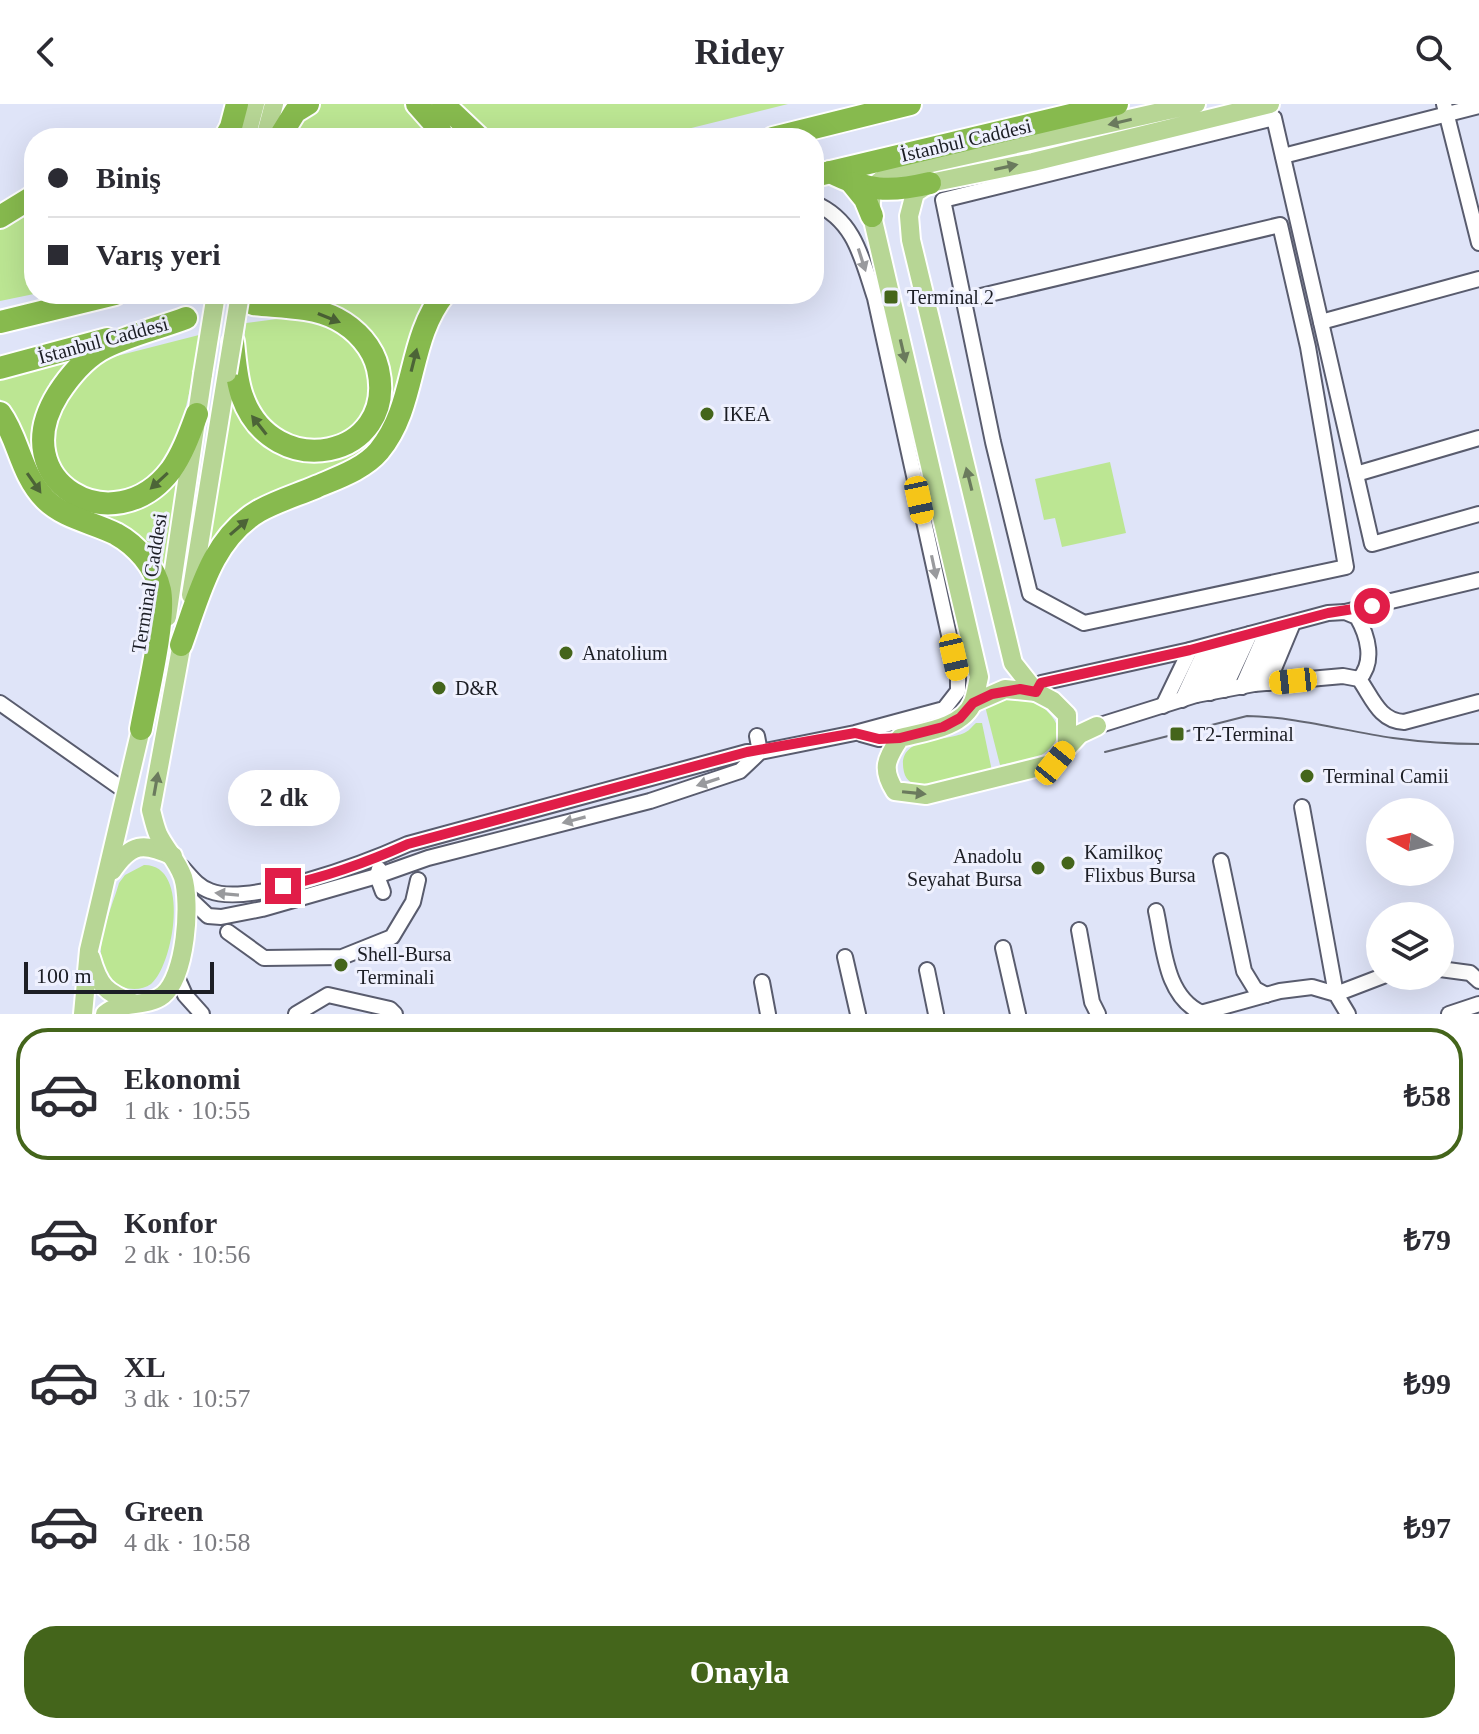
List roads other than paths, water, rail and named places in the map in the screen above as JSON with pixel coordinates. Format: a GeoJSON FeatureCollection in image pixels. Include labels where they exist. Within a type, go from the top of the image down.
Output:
{"type":"FeatureCollection","features":[{"type":"Feature","properties":{"kind":"highway"},"geometry":{"type":"LineString","coordinates":[[230,128],[237,104]]}},
{"type":"Feature","properties":{"kind":"highway"},"geometry":{"type":"LineString","coordinates":[[285,128],[295,112],[308,104]]}},
{"type":"Feature","properties":{"kind":"highway"},"geometry":{"type":"LineString","coordinates":[[417,104],[438,128]]}},
{"type":"Feature","properties":{"kind":"highway"},"geometry":{"type":"LineString","coordinates":[[443,104],[468,128]]}},
{"type":"Feature","properties":{"kind":"highway"},"geometry":{"type":"LineString","coordinates":[[809,128],[889,106],[910,104]]}},
{"type":"Feature","properties":{"kind":"highway","name":"İstanbul Caddesi"},"geometry":{"type":"LineString","coordinates":[[824,174],[1117,104]]}},
{"type":"Feature","properties":{"kind":"highway"},"geometry":{"type":"LineString","coordinates":[[824,175],[862,186],[897,190],[930,183]]}},
{"type":"Feature","properties":{"kind":"highway"},"geometry":{"type":"LineString","coordinates":[[862,186],[872,216]]}},
{"type":"Feature","properties":{"kind":"highway"},"geometry":{"type":"LineString","coordinates":[[0,217],[24,202]]}},
{"type":"Feature","properties":{"kind":"highway","name":"İstanbul Caddesi"},"geometry":{"type":"LineString","coordinates":[[0,322],[74,304]]}},
{"type":"Feature","properties":{"kind":"highway","name":"İstanbul Caddesi"},"geometry":{"type":"LineString","coordinates":[[0,368],[230,304]]}},
{"type":"Feature","properties":{"kind":"highway"},"geometry":{"type":"LineString","coordinates":[[233,338],[232,377],[265,434],[289,448],[311,452],[336,449],[363,431],[378,410],[381,381],[375,358],[359,335],[335,318],[276,304]]}},
{"type":"Feature","properties":{"kind":"highway"},"geometry":{"type":"LineString","coordinates":[[181,645],[215,555],[234,530],[260,511],[345,474],[377,453],[396,427],[417,347],[427,319],[437,304]]}},
{"type":"Feature","properties":{"kind":"highway"},"geometry":{"type":"LineString","coordinates":[[186,318],[100,350],[70,374],[51,406],[42,436],[45,462],[57,482],[77,496],[101,503],[130,502],[156,486],[172,468],[197,414]]}},
{"type":"Feature","properties":{"kind":"highway"},"geometry":{"type":"LineString","coordinates":[[0,413],[22,465],[46,500],[79,520],[117,535],[136,547],[149,564],[160,590],[160,614],[141,729]]}},
{"type":"Feature","properties":{"kind":"main road"},"geometry":{"type":"LineString","coordinates":[[249,128],[255,104]]}},
{"type":"Feature","properties":{"kind":"main road"},"geometry":{"type":"LineString","coordinates":[[268,128],[274,104]]}},
{"type":"Feature","properties":{"kind":"main road"},"geometry":{"type":"LineString","coordinates":[[862,186],[909,168],[1196,104]]}},
{"type":"Feature","properties":{"kind":"main road"},"geometry":{"type":"LineString","coordinates":[[1036,692],[1013,663],[911,240],[909,216],[915,193],[930,183],[1043,160],[1270,104]]}},
{"type":"Feature","properties":{"kind":"main road"},"geometry":{"type":"LineString","coordinates":[[872,216],[979,677],[973,703]]}},
{"type":"Feature","properties":{"kind":"main road","name":"Terminal Caddesi"},"geometry":{"type":"LineString","coordinates":[[83,1014],[89,950],[109,876],[125,791],[158,666],[171,596],[214,304]]}},
{"type":"Feature","properties":{"kind":"main road"},"geometry":{"type":"LineString","coordinates":[[233,338],[244,304]]}},
{"type":"Feature","properties":{"kind":"main road","name":"Terminal Caddesi"},"geometry":{"type":"LineString","coordinates":[[176,975],[184,944],[188,897],[175,858],[158,834],[151,810],[232,377]]}},
{"type":"Feature","properties":{"kind":"main road"},"geometry":{"type":"LineString","coordinates":[[1005,689],[1036,692],[1053,701],[1081,724],[1097,726],[1080,734],[1055,763],[926,795],[895,791],[887,777],[886,764],[900,738],[943,727],[960,718],[973,703],[1005,689]]}},
{"type":"Feature","properties":{"kind":"main road"},"geometry":{"type":"LineString","coordinates":[[1067,715],[1067,748]]}},
{"type":"Feature","properties":{"kind":"main road","name":"Terminal Caddesi"},"geometry":{"type":"LineString","coordinates":[[109,876],[123,856],[136,847],[147,847],[175,858]]}},
{"type":"Feature","properties":{"kind":"main road"},"geometry":{"type":"LineString","coordinates":[[89,950],[100,985],[142,1009]]}},
{"type":"Feature","properties":{"kind":"main road"},"geometry":{"type":"LineString","coordinates":[[105,1014],[118,1006],[142,1009],[163,995],[176,975]]}},
{"type":"Feature","properties":{"kind":"street"},"geometry":{"type":"LineString","coordinates":[[1283,156],[1445,109],[1479,106]]}},
{"type":"Feature","properties":{"kind":"street"},"geometry":{"type":"LineString","coordinates":[[1445,109],[1479,243]]}},
{"type":"Feature","properties":{"kind":"street"},"geometry":{"type":"LineString","coordinates":[[964,300],[1280,225],[1308,347],[1346,567],[1084,623],[1030,594],[993,442],[943,200],[1274,118],[1372,544],[1479,514]]}},
{"type":"Feature","properties":{"kind":"street"},"geometry":{"type":"LineString","coordinates":[[175,858],[197,884],[210,891],[239,895],[308,880],[408,844],[752,745],[855,733],[944,709],[958,691],[958,676],[875,298],[858,246],[847,226],[824,208]]}},
{"type":"Feature","properties":{"kind":"street"},"geometry":{"type":"LineString","coordinates":[[1321,322],[1479,279]]}},
{"type":"Feature","properties":{"kind":"street"},"geometry":{"type":"LineString","coordinates":[[1356,474],[1479,438]]}},
{"type":"Feature","properties":{"kind":"street"},"geometry":{"type":"LineString","coordinates":[[1036,692],[1041,683],[1479,580]]}},
{"type":"Feature","properties":{"kind":"street"},"geometry":{"type":"LineString","coordinates":[[1345,612],[1357,617],[1368,649],[1369,663],[1359,679]]}},
{"type":"Feature","properties":{"kind":"street"},"geometry":{"type":"LineString","coordinates":[[1254,685],[1280,626]]}},
{"type":"Feature","properties":{"kind":"street"},"geometry":{"type":"LineString","coordinates":[[1254,685],[1280,626]]}},
{"type":"Feature","properties":{"kind":"street"},"geometry":{"type":"LineString","coordinates":[[1203,695],[1250,634]]}},
{"type":"Feature","properties":{"kind":"street"},"geometry":{"type":"LineString","coordinates":[[1203,695],[1228,640]]}},
{"type":"Feature","properties":{"kind":"street"},"geometry":{"type":"LineString","coordinates":[[1203,695],[1207,646]]}},
{"type":"Feature","properties":{"kind":"street"},"geometry":{"type":"LineString","coordinates":[[1163,706],[1190,650]]}},
{"type":"Feature","properties":{"kind":"street"},"geometry":{"type":"LineString","coordinates":[[1097,726],[1203,695],[1254,685],[1343,676],[1359,679],[1383,716],[1393,721],[1404,722],[1479,702]]}},
{"type":"Feature","properties":{"kind":"street"},"geometry":{"type":"LineString","coordinates":[[0,703],[125,791]]}},
{"type":"Feature","properties":{"kind":"street"},"geometry":{"type":"LineString","coordinates":[[855,733],[879,739],[900,738]]}},
{"type":"Feature","properties":{"kind":"street"},"geometry":{"type":"LineString","coordinates":[[188,897],[208,916],[221,917],[262,909],[428,858],[665,796],[740,771],[752,745]]}},
{"type":"Feature","properties":{"kind":"street"},"geometry":{"type":"LineString","coordinates":[[1302,807],[1336,994],[1348,1014]]}},
{"type":"Feature","properties":{"kind":"street"},"geometry":{"type":"LineString","coordinates":[[380,856],[377,876],[383,892]]}},
{"type":"Feature","properties":{"kind":"street"},"geometry":{"type":"LineString","coordinates":[[1221,861],[1244,971],[1255,989],[1266,995]]}},
{"type":"Feature","properties":{"kind":"street"},"geometry":{"type":"LineString","coordinates":[[228,932],[264,958],[342,957],[392,937],[413,902],[418,880]]}},
{"type":"Feature","properties":{"kind":"street"},"geometry":{"type":"LineString","coordinates":[[1156,911],[1171,980],[1182,1001],[1199,1013],[1266,995],[1312,987],[1336,994],[1366,983]]}},
{"type":"Feature","properties":{"kind":"street"},"geometry":{"type":"LineString","coordinates":[[1079,930],[1092,1002],[1098,1014]]}},
{"type":"Feature","properties":{"kind":"street"},"geometry":{"type":"LineString","coordinates":[[1003,948],[1018,1014]]}},
{"type":"Feature","properties":{"kind":"street"},"geometry":{"type":"LineString","coordinates":[[845,957],[858,1014]]}},
{"type":"Feature","properties":{"kind":"street"},"geometry":{"type":"LineString","coordinates":[[927,970],[936,1014]]}},
{"type":"Feature","properties":{"kind":"street"},"geometry":{"type":"LineString","coordinates":[[1454,971],[1470,973],[1479,981]]}},
{"type":"Feature","properties":{"kind":"street"},"geometry":{"type":"LineString","coordinates":[[176,975],[185,995],[202,1014]]}},
{"type":"Feature","properties":{"kind":"street"},"geometry":{"type":"LineString","coordinates":[[762,982],[768,1014]]}},
{"type":"Feature","properties":{"kind":"street"},"geometry":{"type":"LineString","coordinates":[[296,1014],[328,995],[390,1009],[395,1014]]}},
{"type":"Feature","properties":{"kind":"street"},"geometry":{"type":"LineString","coordinates":[[1449,1014],[1479,1004]]}},
{"type":"Feature","properties":{"kind":"tram line"},"geometry":{"type":"LineString","coordinates":[[1105,752],[1247,716],[1404,739],[1479,744]]}},
{"type":"Feature","properties":{"kind":"place","name":"Terminal 2"},"geometry":{"type":"Point","coordinates":[891,297]}},
{"type":"Feature","properties":{"kind":"place","name":"IKEA"},"geometry":{"type":"Point","coordinates":[707,414]}},
{"type":"Feature","properties":{"kind":"place","name":"Anatolium"},"geometry":{"type":"Point","coordinates":[566,653]}},
{"type":"Feature","properties":{"kind":"place","name":"D&R"},"geometry":{"type":"Point","coordinates":[439,688]}},
{"type":"Feature","properties":{"kind":"place","name":"T2-Terminal"},"geometry":{"type":"Point","coordinates":[1177,734]}},
{"type":"Feature","properties":{"kind":"place","name":"Terminal Camii"},"geometry":{"type":"Point","coordinates":[1307,776]}},
{"type":"Feature","properties":{"kind":"place","name":"Kamilkoç Flixbus Bursa"},"geometry":{"type":"Point","coordinates":[1068,863]}},
{"type":"Feature","properties":{"kind":"place","name":"Anadolu Seyahat Bursa"},"geometry":{"type":"Point","coordinates":[1038,868]}},
{"type":"Feature","properties":{"kind":"place","name":"Shell-Bursa Terminali"},"geometry":{"type":"Point","coordinates":[341,965]}}]}
